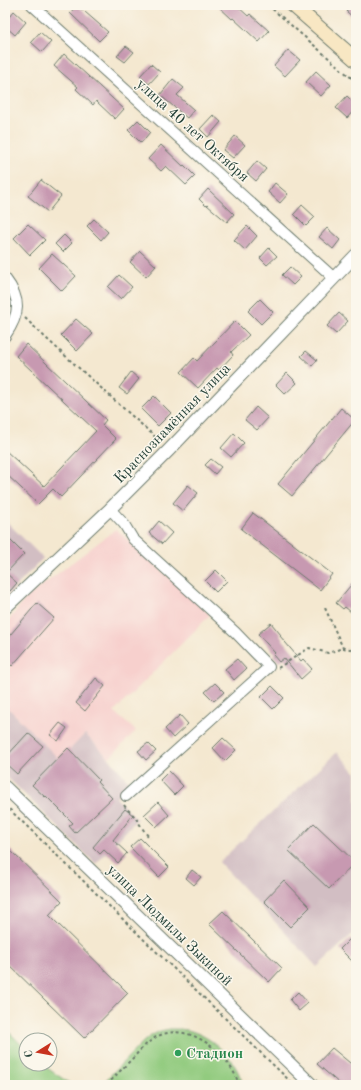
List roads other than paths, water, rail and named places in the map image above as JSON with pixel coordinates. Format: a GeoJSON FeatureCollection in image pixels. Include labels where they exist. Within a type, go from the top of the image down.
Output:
{"type":"FeatureCollection","features":[{"type":"Feature","properties":{"kind":"main road"},"geometry":{"type":"LineString","coordinates":[[293,5],[356,60]]}},
{"type":"Feature","properties":{"kind":"street","name":"улица 40 лет Октября"},"geometry":{"type":"LineString","coordinates":[[32,5],[334,278]]}},
{"type":"Feature","properties":{"kind":"street","name":"Краснознамённая улица"},"geometry":{"type":"LineString","coordinates":[[5,608],[110,509],[169,450],[356,255]]}},
{"type":"Feature","properties":{"kind":"street"},"geometry":{"type":"LineString","coordinates":[[5,278],[13,289],[17,302],[16,316],[13,324],[5,336]]}},
{"type":"Feature","properties":{"kind":"street"},"geometry":{"type":"LineString","coordinates":[[110,509],[124,524],[133,539],[235,632],[269,667],[126,796]]}},
{"type":"Feature","properties":{"kind":"street","name":"улица Людмилы Зыкиной"},"geometry":{"type":"LineString","coordinates":[[5,787],[312,1085]]}},
{"type":"Feature","properties":{"kind":"place","name":"Стадион"},"geometry":{"type":"Point","coordinates":[178,1053]}}]}
